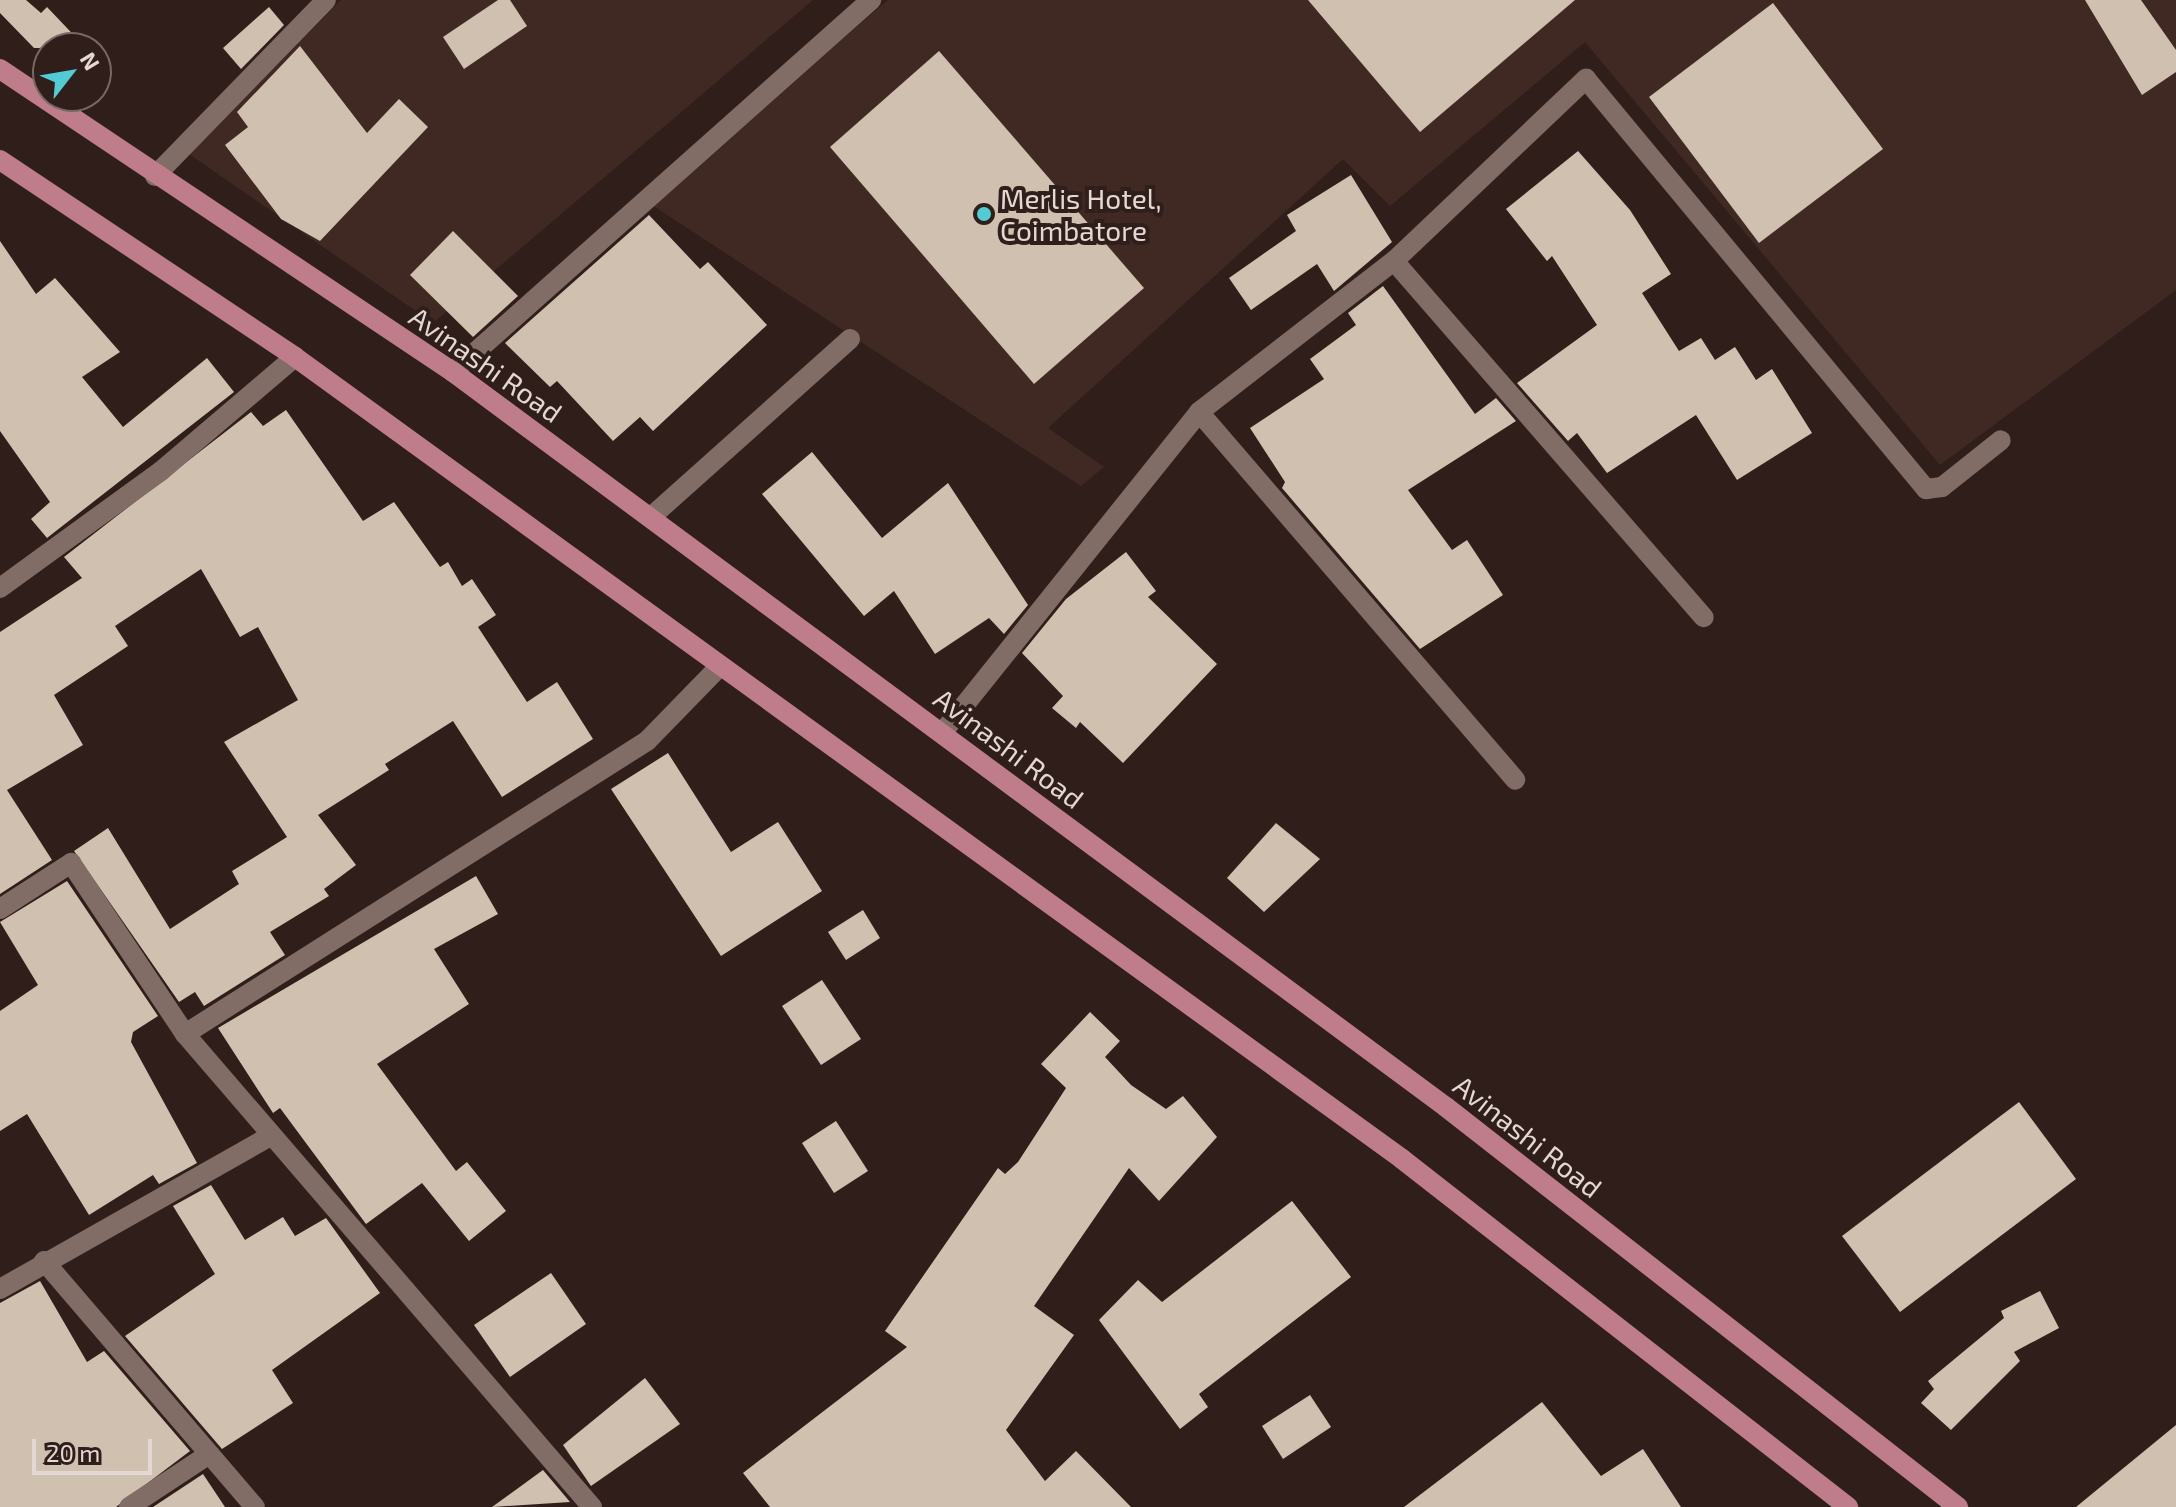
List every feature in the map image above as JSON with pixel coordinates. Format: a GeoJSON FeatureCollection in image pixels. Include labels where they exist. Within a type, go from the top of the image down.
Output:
{"type":"FeatureCollection","features":[{"type":"Feature","properties":{"kind":"main road","name":"Avinashi Road"},"geometry":{"type":"LineString","coordinates":[[0,69],[155,176],[453,372],[651,517],[1446,1107],[1958,1507]]}},
{"type":"Feature","properties":{"kind":"main road"},"geometry":{"type":"LineString","coordinates":[[0,160],[295,357],[1402,1159],[1848,1507]]}},
{"type":"Feature","properties":{"kind":"street"},"geometry":{"type":"LineString","coordinates":[[155,176],[326,0]]}},
{"type":"Feature","properties":{"kind":"street"},"geometry":{"type":"LineString","coordinates":[[453,372],[871,0]]}},
{"type":"Feature","properties":{"kind":"street"},"geometry":{"type":"LineString","coordinates":[[942,733],[1199,412],[1394,261],[1586,79],[1926,489],[1942,487],[2001,440]]}},
{"type":"Feature","properties":{"kind":"street"},"geometry":{"type":"LineString","coordinates":[[1394,261],[1704,617]]}},
{"type":"Feature","properties":{"kind":"street"},"geometry":{"type":"LineString","coordinates":[[651,517],[850,339]]}},
{"type":"Feature","properties":{"kind":"street"},"geometry":{"type":"LineString","coordinates":[[0,588],[161,471],[295,357]]}},
{"type":"Feature","properties":{"kind":"street"},"geometry":{"type":"LineString","coordinates":[[1199,412],[1515,780]]}},
{"type":"Feature","properties":{"kind":"street"},"geometry":{"type":"LineString","coordinates":[[185,1034],[647,741],[719,667]]}},
{"type":"Feature","properties":{"kind":"street"},"geometry":{"type":"LineString","coordinates":[[0,909],[71,863],[185,1034],[267,1138],[592,1507]]}},
{"type":"Feature","properties":{"kind":"street"},"geometry":{"type":"LineString","coordinates":[[0,1289],[44,1261],[267,1138]]}},
{"type":"Feature","properties":{"kind":"street"},"geometry":{"type":"LineString","coordinates":[[44,1261],[255,1507]]}},
{"type":"Feature","properties":{"kind":"street"},"geometry":{"type":"LineString","coordinates":[[129,1507],[208,1455]]}},
{"type":"Feature","properties":{"kind":"shaded area"},"geometry":{"type":"Polygon","coordinates":[[[341,0],[813,0],[433,323],[189,154],[341,0]]]}},
{"type":"Feature","properties":{"kind":"shaded area"},"geometry":{"type":"Polygon","coordinates":[[[888,0],[2176,0],[2176,290],[1940,465],[1585,42],[1390,206],[1343,159],[1048,428],[1104,467],[1081,486],[649,203],[888,0]]]}},
{"type":"Feature","properties":{"kind":"building"},"geometry":{"type":"Polygon","coordinates":[[[0,0],[26,0],[41,13],[47,7],[71,32],[32,32],[32,46],[0,13],[0,0]]]}},
{"type":"Feature","properties":{"kind":"building"},"geometry":{"type":"Polygon","coordinates":[[[498,0],[510,0],[527,26],[464,69],[443,37],[498,0]]]}},
{"type":"Feature","properties":{"kind":"building"},"geometry":{"type":"Polygon","coordinates":[[[1308,0],[1575,0],[1420,132],[1308,0]]]}},
{"type":"Feature","properties":{"kind":"building"},"geometry":{"type":"Polygon","coordinates":[[[2085,0],[2141,0],[2176,50],[2176,72],[2142,95],[2085,0]]]}},
{"type":"Feature","properties":{"kind":"building"},"geometry":{"type":"Polygon","coordinates":[[[1773,3],[1883,149],[1759,243],[1649,97],[1773,3]]]}},
{"type":"Feature","properties":{"kind":"building"},"geometry":{"type":"Polygon","coordinates":[[[269,7],[284,25],[241,69],[223,48],[269,7]]]}},
{"type":"Feature","properties":{"kind":"building"},"geometry":{"type":"Polygon","coordinates":[[[300,46],[367,133],[399,99],[428,127],[320,241],[281,219],[225,145],[248,127],[237,112],[300,46]]]}},
{"type":"Feature","properties":{"kind":"building","name":"Merlis Hotel, Coimbatore"},"geometry":{"type":"Polygon","coordinates":[[[939,51],[1144,288],[1034,384],[830,147],[939,51]]]}},
{"type":"Feature","properties":{"kind":"building"},"geometry":{"type":"Polygon","coordinates":[[[1578,151],[1630,210],[1671,274],[1642,293],[1679,351],[1701,338],[1715,360],[1735,347],[1756,380],[1772,369],[1812,433],[1737,480],[1696,415],[1607,473],[1577,433],[1568,441],[1517,383],[1597,325],[1552,256],[1547,261],[1506,209],[1578,151]]]}},
{"type":"Feature","properties":{"kind":"building"},"geometry":{"type":"Polygon","coordinates":[[[1351,175],[1392,242],[1334,291],[1317,264],[1251,310],[1229,278],[1296,231],[1287,215],[1351,175]]]}},
{"type":"Feature","properties":{"kind":"building"},"geometry":{"type":"Polygon","coordinates":[[[649,215],[700,269],[708,262],[767,325],[653,431],[640,417],[613,441],[557,381],[550,387],[505,343],[649,215]]]}},
{"type":"Feature","properties":{"kind":"building"},"geometry":{"type":"Polygon","coordinates":[[[453,231],[518,296],[473,337],[410,275],[453,231]]]}},
{"type":"Feature","properties":{"kind":"building"},"geometry":{"type":"Polygon","coordinates":[[[0,241],[36,294],[55,278],[120,352],[82,377],[123,427],[207,358],[234,392],[47,538],[31,519],[50,502],[0,431],[0,241]]]}},
{"type":"Feature","properties":{"kind":"building"},"geometry":{"type":"Polygon","coordinates":[[[1383,286],[1475,414],[1496,398],[1516,421],[1408,490],[1452,550],[1467,540],[1503,595],[1420,649],[1282,488],[1285,482],[1250,428],[1324,379],[1310,359],[1356,325],[1348,313],[1383,286]]]}},
{"type":"Feature","properties":{"kind":"building"},"geometry":{"type":"Polygon","coordinates":[[[286,410],[363,521],[394,502],[440,567],[448,562],[462,586],[472,579],[496,615],[478,627],[527,702],[557,682],[593,739],[502,797],[453,721],[385,764],[389,770],[318,815],[356,865],[324,889],[329,896],[270,932],[285,955],[204,1006],[195,992],[179,1002],[74,851],[108,828],[170,929],[239,884],[232,871],[287,837],[224,742],[298,700],[258,627],[240,637],[201,569],[115,626],[128,646],[54,695],[83,745],[7,790],[52,860],[0,894],[0,632],[82,578],[64,557],[251,412],[263,426],[286,410]]]}},
{"type":"Feature","properties":{"kind":"building"},"geometry":{"type":"Polygon","coordinates":[[[812,452],[882,538],[948,483],[1028,605],[1004,634],[989,618],[935,654],[894,591],[864,616],[762,494],[812,452]]]}},
{"type":"Feature","properties":{"kind":"building"},"geometry":{"type":"Polygon","coordinates":[[[1126,552],[1156,591],[1148,597],[1217,664],[1123,763],[1080,722],[1076,728],[1052,708],[1063,696],[1022,653],[1066,599],[1126,552]]]}},
{"type":"Feature","properties":{"kind":"building"},"geometry":{"type":"Polygon","coordinates":[[[668,753],[731,852],[778,822],[822,891],[721,956],[611,789],[668,753]]]}},
{"type":"Feature","properties":{"kind":"building"},"geometry":{"type":"Polygon","coordinates":[[[1276,823],[1320,859],[1264,912],[1227,878],[1276,823]]]}},
{"type":"Feature","properties":{"kind":"building"},"geometry":{"type":"Polygon","coordinates":[[[476,876],[498,914],[434,949],[469,1004],[377,1064],[456,1171],[467,1162],[506,1211],[469,1241],[422,1183],[366,1224],[280,1108],[273,1113],[218,1028],[476,876]]]}},
{"type":"Feature","properties":{"kind":"building"},"geometry":{"type":"Polygon","coordinates":[[[67,881],[158,1016],[133,1032],[131,1042],[197,1163],[159,1184],[153,1175],[89,1215],[27,1114],[0,1131],[0,1011],[38,985],[0,922],[67,881]]]}},
{"type":"Feature","properties":{"kind":"building"},"geometry":{"type":"Polygon","coordinates":[[[863,910],[880,938],[846,960],[828,932],[863,910]]]}},
{"type":"Feature","properties":{"kind":"building"},"geometry":{"type":"Polygon","coordinates":[[[822,980],[861,1039],[821,1065],[782,1006],[822,980]]]}},
{"type":"Feature","properties":{"kind":"building"},"geometry":{"type":"Polygon","coordinates":[[[1090,1012],[1120,1041],[1105,1057],[1131,1085],[1166,1109],[1183,1096],[1217,1137],[1159,1201],[1129,1168],[1034,1306],[1074,1335],[1006,1430],[1045,1481],[1076,1451],[1131,1507],[770,1507],[743,1473],[907,1347],[885,1331],[998,1168],[1005,1174],[1018,1162],[1066,1088],[1041,1064],[1090,1012]]]}},
{"type":"Feature","properties":{"kind":"building"},"geometry":{"type":"Polygon","coordinates":[[[2019,1102],[2076,1179],[1900,1312],[1842,1236],[2019,1102]]]}},
{"type":"Feature","properties":{"kind":"building"},"geometry":{"type":"Polygon","coordinates":[[[836,1121],[868,1171],[834,1193],[802,1143],[836,1121]]]}},
{"type":"Feature","properties":{"kind":"building"},"geometry":{"type":"Polygon","coordinates":[[[211,1185],[245,1240],[283,1217],[295,1236],[326,1218],[380,1293],[272,1370],[293,1403],[222,1449],[125,1336],[215,1274],[173,1206],[211,1185]]]}},
{"type":"Feature","properties":{"kind":"building"},"geometry":{"type":"Polygon","coordinates":[[[1292,1201],[1351,1277],[1199,1394],[1208,1407],[1180,1429],[1099,1320],[1138,1280],[1162,1302],[1292,1201]]]}},
{"type":"Feature","properties":{"kind":"building"},"geometry":{"type":"Polygon","coordinates":[[[551,1273],[586,1324],[510,1377],[474,1325],[551,1273]]]}},
{"type":"Feature","properties":{"kind":"building"},"geometry":{"type":"Polygon","coordinates":[[[40,1281],[87,1362],[104,1351],[190,1451],[116,1507],[0,1507],[0,1303],[40,1281]]]}},
{"type":"Feature","properties":{"kind":"building"},"geometry":{"type":"Polygon","coordinates":[[[2040,1291],[2059,1328],[2014,1352],[2020,1361],[1951,1430],[1921,1403],[1934,1389],[1928,1381],[2004,1318],[2001,1311],[2040,1291]]]}},
{"type":"Feature","properties":{"kind":"building"},"geometry":{"type":"Polygon","coordinates":[[[645,1378],[680,1424],[591,1486],[563,1445],[645,1378]]]}},
{"type":"Feature","properties":{"kind":"building"},"geometry":{"type":"Polygon","coordinates":[[[1310,1395],[1331,1427],[1283,1459],[1262,1426],[1310,1395]]]}},
{"type":"Feature","properties":{"kind":"building"},"geometry":{"type":"Polygon","coordinates":[[[1542,1402],[1601,1476],[1643,1449],[1681,1507],[1404,1507],[1542,1402]]]}},
{"type":"Feature","properties":{"kind":"building"},"geometry":{"type":"Polygon","coordinates":[[[2176,1425],[2176,1507],[2076,1507],[2176,1425]]]}},
{"type":"Feature","properties":{"kind":"building"},"geometry":{"type":"Polygon","coordinates":[[[543,1470],[570,1502],[492,1507],[543,1470]]]}},
{"type":"Feature","properties":{"kind":"building"},"geometry":{"type":"Polygon","coordinates":[[[203,1474],[225,1507],[153,1507],[203,1474]]]}},
{"type":"Feature","properties":{"kind":"place","name":"Merlis Hotel, Coimbatore"},"geometry":{"type":"Point","coordinates":[984,214]}}]}
